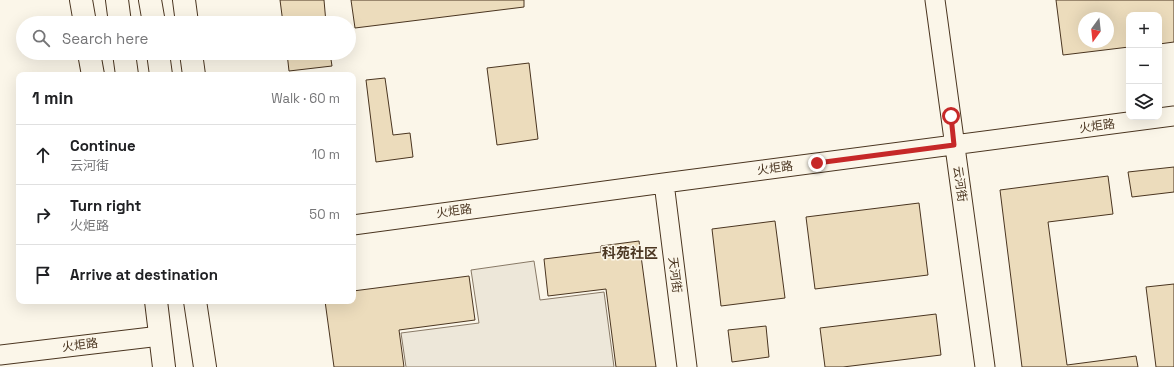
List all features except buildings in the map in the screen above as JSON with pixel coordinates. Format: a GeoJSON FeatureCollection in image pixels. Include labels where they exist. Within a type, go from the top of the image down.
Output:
{"type":"FeatureCollection","features":[{"type":"Feature","properties":{"kind":"main road"},"geometry":{"type":"LineString","coordinates":[[81,0],[84,16]]}},
{"type":"Feature","properties":{"kind":"main road"},"geometry":{"type":"LineString","coordinates":[[117,0],[119,16]]}},
{"type":"Feature","properties":{"kind":"main road"},"geometry":{"type":"LineString","coordinates":[[150,0],[153,16]]}},
{"type":"Feature","properties":{"kind":"main road"},"geometry":{"type":"LineString","coordinates":[[184,0],[186,16]]}},
{"type":"Feature","properties":{"kind":"main road"},"geometry":{"type":"LineString","coordinates":[[90,60],[92,72]]}},
{"type":"Feature","properties":{"kind":"main road"},"geometry":{"type":"LineString","coordinates":[[125,60],[127,72]]}},
{"type":"Feature","properties":{"kind":"main road"},"geometry":{"type":"LineString","coordinates":[[159,60],[161,72]]}},
{"type":"Feature","properties":{"kind":"main road"},"geometry":{"type":"LineString","coordinates":[[192,60],[194,72]]}},
{"type":"Feature","properties":{"kind":"main road"},"geometry":{"type":"LineString","coordinates":[[144,304],[160,336]]}},
{"type":"Feature","properties":{"kind":"main road"},"geometry":{"type":"LineString","coordinates":[[156,304],[164,367]]}},
{"type":"Feature","properties":{"kind":"main road"},"geometry":{"type":"LineString","coordinates":[[197,305],[205,367]]}},
{"type":"Feature","properties":{"kind":"street","name":"云河街"},"geometry":{"type":"LineString","coordinates":[[935,0],[985,367]]}},
{"type":"Feature","properties":{"kind":"street","name":"火炬路"},"geometry":{"type":"LineString","coordinates":[[356,225],[1174,116]]}},
{"type":"Feature","properties":{"kind":"street","name":"天河街"},"geometry":{"type":"LineString","coordinates":[[664,183],[687,367]]}},
{"type":"Feature","properties":{"kind":"street","name":"火炬路"},"geometry":{"type":"LineString","coordinates":[[0,355],[160,336]]}},
{"type":"Feature","properties":{"kind":"shaded area"},"geometry":{"type":"Polygon","coordinates":[[[534,261],[540,300],[604,292],[614,367],[406,367],[401,333],[479,323],[471,270],[534,261]]]}},
{"type":"Feature","properties":{"kind":"district","name":"科苑社区"},"geometry":{"type":"Point","coordinates":[630,253]}},
{"type":"Feature","properties":{"kind":"route"},"geometry":{"type":"LineString","coordinates":[[817,163],[954,145],[951,116]]}}]}
